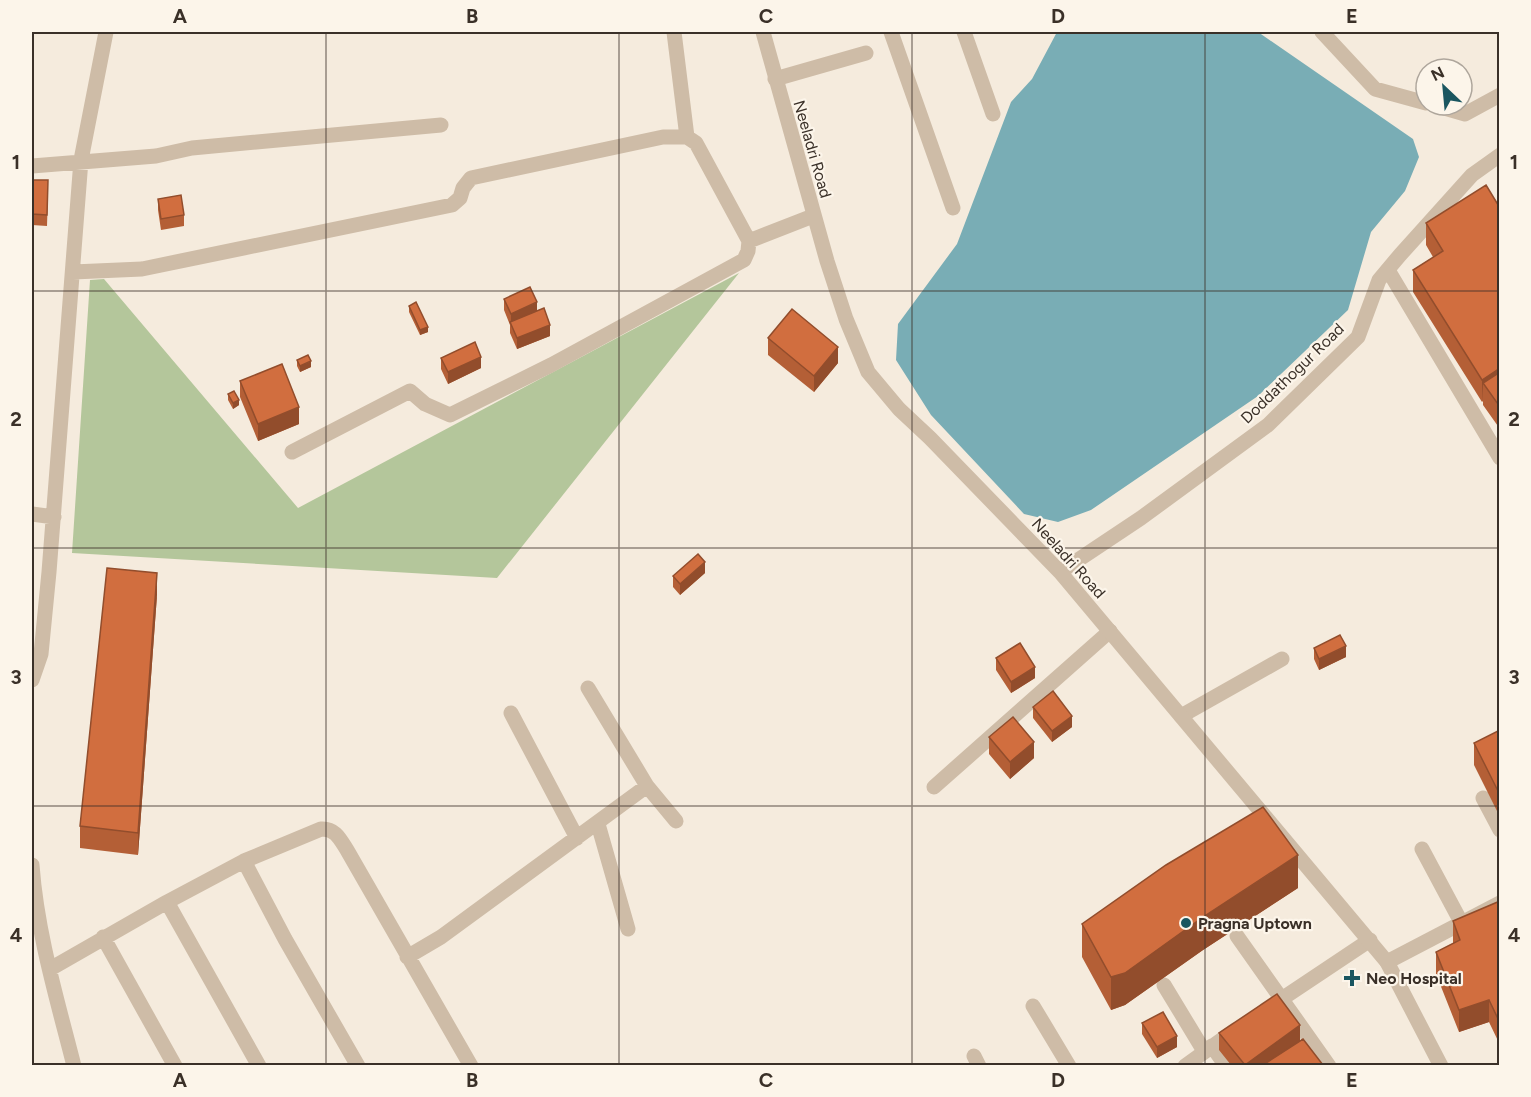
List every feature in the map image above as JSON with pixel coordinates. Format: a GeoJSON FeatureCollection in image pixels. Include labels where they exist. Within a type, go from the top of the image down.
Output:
{"type":"FeatureCollection","features":[{"type":"Feature","properties":{"kind":"street"},"geometry":{"type":"LineString","coordinates":[[32,680],[41,654],[54,517],[81,160],[106,32]]}},
{"type":"Feature","properties":{"kind":"street"},"geometry":{"type":"LineString","coordinates":[[674,32],[687,137]]}},
{"type":"Feature","properties":{"kind":"street","name":"Neeladri Road"},"geometry":{"type":"LineString","coordinates":[[763,32],[813,216],[843,310],[868,372],[899,409],[1060,572],[1370,940],[1388,962],[1442,1065]]}},
{"type":"Feature","properties":{"kind":"street"},"geometry":{"type":"LineString","coordinates":[[891,32],[953,208]]}},
{"type":"Feature","properties":{"kind":"street"},"geometry":{"type":"LineString","coordinates":[[964,32],[993,114]]}},
{"type":"Feature","properties":{"kind":"street"},"geometry":{"type":"LineString","coordinates":[[1322,32],[1375,89],[1414,100]]}},
{"type":"Feature","properties":{"kind":"street"},"geometry":{"type":"LineString","coordinates":[[775,79],[866,53]]}},
{"type":"Feature","properties":{"kind":"street"},"geometry":{"type":"LineString","coordinates":[[1474,109],[1500,95]]}},
{"type":"Feature","properties":{"kind":"street"},"geometry":{"type":"LineString","coordinates":[[32,166],[81,160],[156,156],[192,148],[441,125]]}},
{"type":"Feature","properties":{"kind":"street"},"geometry":{"type":"LineString","coordinates":[[73,272],[142,269],[452,205],[460,198],[463,188],[471,178],[663,137],[687,137],[696,143],[749,241],[744,260],[551,365],[450,416],[425,404],[410,391],[292,452]]}},
{"type":"Feature","properties":{"kind":"street","name":"Doddathogur Road"},"geometry":{"type":"LineString","coordinates":[[1060,572],[1141,518],[1268,425],[1358,337],[1379,280],[1473,175],[1500,156]]}},
{"type":"Feature","properties":{"kind":"street"},"geometry":{"type":"LineString","coordinates":[[749,241],[813,216]]}},
{"type":"Feature","properties":{"kind":"street"},"geometry":{"type":"LineString","coordinates":[[1388,270],[1500,458]]}},
{"type":"Feature","properties":{"kind":"street"},"geometry":{"type":"LineString","coordinates":[[32,514],[54,517]]}},
{"type":"Feature","properties":{"kind":"street"},"geometry":{"type":"LineString","coordinates":[[934,786],[1110,631]]}},
{"type":"Feature","properties":{"kind":"street"},"geometry":{"type":"LineString","coordinates":[[1181,716],[1282,659]]}},
{"type":"Feature","properties":{"kind":"street"},"geometry":{"type":"LineString","coordinates":[[588,688],[647,786],[676,821]]}},
{"type":"Feature","properties":{"kind":"street"},"geometry":{"type":"LineString","coordinates":[[511,713],[577,838]]}},
{"type":"Feature","properties":{"kind":"street"},"geometry":{"type":"LineString","coordinates":[[407,957],[441,937],[647,786]]}},
{"type":"Feature","properties":{"kind":"street"},"geometry":{"type":"LineString","coordinates":[[1483,798],[1500,830]]}},
{"type":"Feature","properties":{"kind":"street"},"geometry":{"type":"LineString","coordinates":[[598,824],[628,929]]}},
{"type":"Feature","properties":{"kind":"street"},"geometry":{"type":"LineString","coordinates":[[50,969],[103,937],[244,861],[321,829],[329,828],[347,850],[471,1065]]}},
{"type":"Feature","properties":{"kind":"street"},"geometry":{"type":"LineString","coordinates":[[1422,849],[1461,922]]}},
{"type":"Feature","properties":{"kind":"street"},"geometry":{"type":"LineString","coordinates":[[244,861],[285,939],[358,1065]]}},
{"type":"Feature","properties":{"kind":"street"},"geometry":{"type":"LineString","coordinates":[[32,865],[34,893],[74,1065]]}},
{"type":"Feature","properties":{"kind":"street"},"geometry":{"type":"LineString","coordinates":[[167,902],[259,1065]]}},
{"type":"Feature","properties":{"kind":"street"},"geometry":{"type":"LineString","coordinates":[[1388,962],[1500,903]]}},
{"type":"Feature","properties":{"kind":"street"},"geometry":{"type":"LineString","coordinates":[[1237,936],[1329,1065]]}},
{"type":"Feature","properties":{"kind":"street"},"geometry":{"type":"LineString","coordinates":[[103,937],[175,1065]]}},
{"type":"Feature","properties":{"kind":"street"},"geometry":{"type":"LineString","coordinates":[[1185,1065],[1370,940]]}},
{"type":"Feature","properties":{"kind":"street"},"geometry":{"type":"LineString","coordinates":[[1164,985],[1208,1048],[1226,1065]]}},
{"type":"Feature","properties":{"kind":"street"},"geometry":{"type":"LineString","coordinates":[[1033,1006],[1069,1065]]}},
{"type":"Feature","properties":{"kind":"green space"},"geometry":{"type":"Polygon","coordinates":[[[739,273],[497,578],[72,553],[90,280],[104,279],[298,508],[739,273]]]}},
{"type":"Feature","properties":{"kind":"water"},"geometry":{"type":"Polygon","coordinates":[[[1057,32],[1258,32],[1413,139],[1419,157],[1405,191],[1371,232],[1348,310],[1258,396],[1091,510],[1058,522],[1024,514],[931,415],[896,360],[898,324],[957,244],[1011,102],[1032,79],[1057,32]]]}},
{"type":"Feature","properties":{"kind":"building"},"geometry":{"type":"Polygon","coordinates":[[[32,180],[48,180],[47,215],[32,214],[32,180]]]}},
{"type":"Feature","properties":{"kind":"building"},"geometry":{"type":"Polygon","coordinates":[[[1486,185],[1500,208],[1500,368],[1482,380],[1413,270],[1443,251],[1426,223],[1486,185]]]}},
{"type":"Feature","properties":{"kind":"building"},"geometry":{"type":"Polygon","coordinates":[[[181,195],[184,215],[161,219],[158,199],[181,195]]]}},
{"type":"Feature","properties":{"kind":"building"},"geometry":{"type":"Polygon","coordinates":[[[530,287],[537,302],[511,314],[504,299],[530,287]]]}},
{"type":"Feature","properties":{"kind":"building"},"geometry":{"type":"Polygon","coordinates":[[[416,302],[428,327],[420,330],[409,306],[416,302]]]}},
{"type":"Feature","properties":{"kind":"building"},"geometry":{"type":"Polygon","coordinates":[[[544,308],[550,325],[517,338],[510,322],[544,308]]]}},
{"type":"Feature","properties":{"kind":"building"},"geometry":{"type":"Polygon","coordinates":[[[792,309],[838,347],[814,376],[768,338],[792,309]]]}},
{"type":"Feature","properties":{"kind":"building"},"geometry":{"type":"Polygon","coordinates":[[[475,342],[481,357],[448,372],[441,358],[475,342]]]}},
{"type":"Feature","properties":{"kind":"building"},"geometry":{"type":"Polygon","coordinates":[[[308,355],[311,361],[300,366],[297,360],[308,355]]]}},
{"type":"Feature","properties":{"kind":"building"},"geometry":{"type":"Polygon","coordinates":[[[282,364],[299,407],[258,424],[240,381],[282,364]]]}},
{"type":"Feature","properties":{"kind":"building"},"geometry":{"type":"Polygon","coordinates":[[[1500,372],[1500,407],[1483,383],[1500,372]]]}},
{"type":"Feature","properties":{"kind":"building"},"geometry":{"type":"Polygon","coordinates":[[[234,391],[239,400],[233,403],[228,394],[234,391]]]}},
{"type":"Feature","properties":{"kind":"building"},"geometry":{"type":"Polygon","coordinates":[[[698,554],[705,562],[680,584],[673,576],[698,554]]]}},
{"type":"Feature","properties":{"kind":"building"},"geometry":{"type":"Polygon","coordinates":[[[107,568],[157,573],[138,833],[80,826],[107,568]]]}},
{"type":"Feature","properties":{"kind":"building"},"geometry":{"type":"Polygon","coordinates":[[[1340,635],[1346,646],[1319,659],[1314,648],[1340,635]]]}},
{"type":"Feature","properties":{"kind":"building"},"geometry":{"type":"Polygon","coordinates":[[[1020,643],[1035,667],[1011,682],[996,658],[1020,643]]]}},
{"type":"Feature","properties":{"kind":"building"},"geometry":{"type":"Polygon","coordinates":[[[1053,691],[1072,716],[1052,731],[1033,707],[1053,691]]]}},
{"type":"Feature","properties":{"kind":"building"},"geometry":{"type":"Polygon","coordinates":[[[1013,717],[1034,742],[1010,762],[989,737],[1013,717]]]}},
{"type":"Feature","properties":{"kind":"building"},"geometry":{"type":"Polygon","coordinates":[[[1500,730],[1500,795],[1474,743],[1500,730]]]}},
{"type":"Feature","properties":{"kind":"building"},"geometry":{"type":"Polygon","coordinates":[[[1263,807],[1298,855],[1203,917],[1125,973],[1111,977],[1082,924],[1166,865],[1263,807]]]}},
{"type":"Feature","properties":{"kind":"building"},"geometry":{"type":"Polygon","coordinates":[[[1500,901],[1500,1023],[1489,1000],[1459,1010],[1436,952],[1460,940],[1453,921],[1500,901]]]}},
{"type":"Feature","properties":{"kind":"building"},"geometry":{"type":"Polygon","coordinates":[[[1277,994],[1300,1025],[1245,1065],[1219,1033],[1277,994]]]}},
{"type":"Feature","properties":{"kind":"building"},"geometry":{"type":"Polygon","coordinates":[[[1163,1012],[1177,1036],[1157,1047],[1142,1023],[1163,1012]]]}},
{"type":"Feature","properties":{"kind":"building"},"geometry":{"type":"Polygon","coordinates":[[[1303,1039],[1323,1065],[1263,1065],[1303,1039]]]}},
{"type":"Feature","properties":{"kind":"place","name":"Pragna Uptown"},"geometry":{"type":"Point","coordinates":[1186,923]}},
{"type":"Feature","properties":{"kind":"place","name":"Neo Hospital"},"geometry":{"type":"Point","coordinates":[1352,978]}}]}
